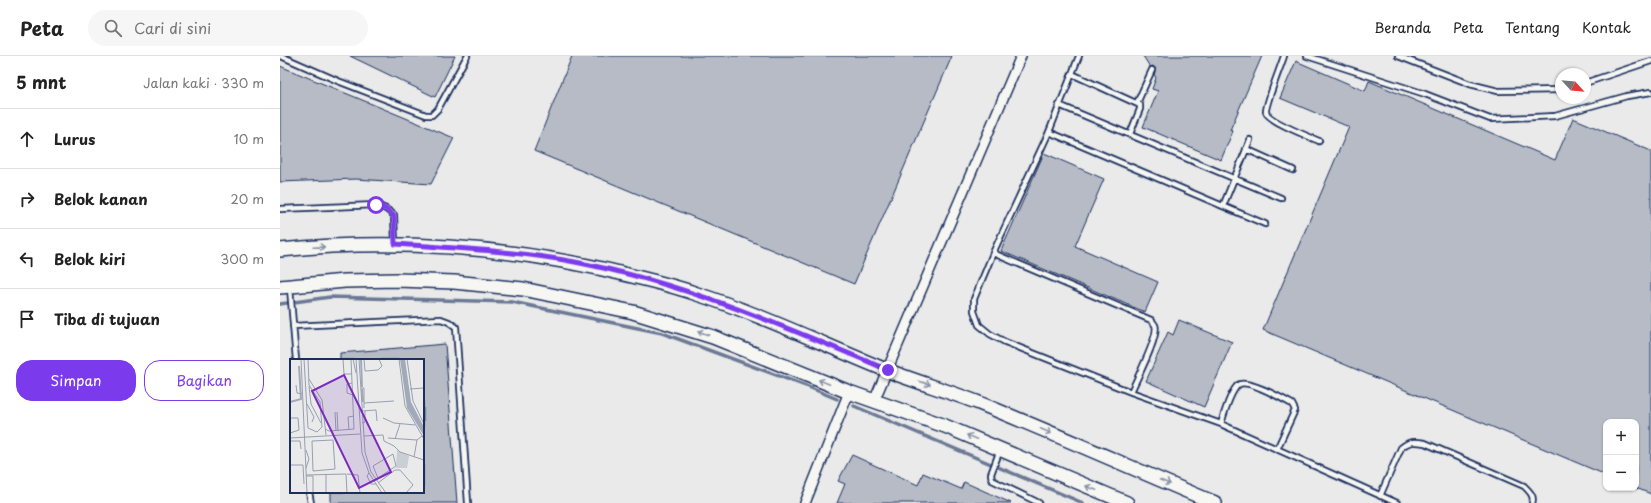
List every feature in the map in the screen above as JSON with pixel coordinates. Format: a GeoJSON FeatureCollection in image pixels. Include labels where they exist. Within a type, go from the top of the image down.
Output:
{"type":"FeatureCollection","features":[{"type":"Feature","properties":{"kind":"street"},"geometry":{"type":"LineString","coordinates":[[874,401],[1021,56]]}},
{"type":"Feature","properties":{"kind":"street"},"geometry":{"type":"LineString","coordinates":[[280,250],[311,247],[395,244],[488,250],[575,262],[693,292],[792,330],[888,370],[938,387],[1215,503]]}},
{"type":"Feature","properties":{"kind":"street"},"geometry":{"type":"LineString","coordinates":[[287,290],[345,281],[398,280],[454,282],[523,289],[634,312],[713,337],[849,392],[946,426],[998,455],[1127,503]]}},
{"type":"Feature","properties":{"kind":"street"},"geometry":{"type":"LineString","coordinates":[[805,503],[849,392]]}},
{"type":"Feature","properties":{"kind":"lane"},"geometry":{"type":"LineString","coordinates":[[281,56],[338,81],[426,115],[432,115],[438,109],[467,56]]}},
{"type":"Feature","properties":{"kind":"lane"},"geometry":{"type":"LineString","coordinates":[[1080,56],[974,299],[974,311],[979,326],[1005,342],[1131,392],[1221,424],[1397,503]]}},
{"type":"Feature","properties":{"kind":"lane"},"geometry":{"type":"LineString","coordinates":[[1284,56],[1266,105],[1266,112],[1268,116],[1276,121],[1319,141]]}},
{"type":"Feature","properties":{"kind":"lane"},"geometry":{"type":"LineString","coordinates":[[1307,56],[1425,94],[1490,119],[1555,116],[1627,96],[1651,92]]}},
{"type":"Feature","properties":{"kind":"lane"},"geometry":{"type":"LineString","coordinates":[[1398,56],[1470,84],[1498,91],[1555,90]]}},
{"type":"Feature","properties":{"kind":"lane"},"geometry":{"type":"LineString","coordinates":[[1591,81],[1651,61]]}},
{"type":"Feature","properties":{"kind":"lane"},"geometry":{"type":"LineString","coordinates":[[1137,103],[1152,70]]}},
{"type":"Feature","properties":{"kind":"lane"},"geometry":{"type":"LineString","coordinates":[[1072,74],[1140,105],[1140,109],[1130,134]]}},
{"type":"Feature","properties":{"kind":"lane"},"geometry":{"type":"LineString","coordinates":[[1059,105],[1280,198]]}},
{"type":"Feature","properties":{"kind":"lane"},"geometry":{"type":"LineString","coordinates":[[1048,132],[1265,224]]}},
{"type":"Feature","properties":{"kind":"lane"},"geometry":{"type":"LineString","coordinates":[[1223,206],[1250,140]]}},
{"type":"Feature","properties":{"kind":"lane"},"geometry":{"type":"LineString","coordinates":[[1246,149],[1293,170]]}},
{"type":"Feature","properties":{"kind":"lane"},"geometry":{"type":"LineString","coordinates":[[280,209],[376,205],[386,209],[394,216],[395,244]]}},
{"type":"Feature","properties":{"kind":"lane"},"geometry":{"type":"LineString","coordinates":[[993,253],[1151,320],[1155,325],[1156,331],[1145,363],[1131,392]]}},
{"type":"Feature","properties":{"kind":"lane"},"geometry":{"type":"LineString","coordinates":[[287,290],[291,308],[296,359]]}},
{"type":"Feature","properties":{"kind":"lane"},"geometry":{"type":"LineString","coordinates":[[293,326],[441,319],[456,327],[468,503]]}},
{"type":"Feature","properties":{"kind":"lane"},"geometry":{"type":"LineString","coordinates":[[1221,424],[1233,392],[1238,384],[1244,382],[1252,385],[1292,404],[1295,410],[1277,449]]}},
{"type":"Feature","properties":{"kind":"lane"},"geometry":{"type":"LineString","coordinates":[[1380,496],[1401,448],[1407,442],[1414,441],[1424,443],[1524,486],[1531,493],[1533,500],[1532,503]]}},
{"type":"Feature","properties":{"kind":"lane"},"geometry":{"type":"LineString","coordinates":[[998,455],[990,478],[994,482],[1039,503]]}},
{"type":"Feature","properties":{"kind":"lane"},"geometry":{"type":"LineString","coordinates":[[309,493],[310,503]]}},
{"type":"Feature","properties":{"kind":"building"},"geometry":{"type":"Polygon","coordinates":[[[350,56],[455,56],[435,97],[350,56]]]}},
{"type":"Feature","properties":{"kind":"building"},"geometry":{"type":"Polygon","coordinates":[[[572,56],[952,56],[854,284],[534,151],[572,56]]]}},
{"type":"Feature","properties":{"kind":"building"},"geometry":{"type":"Polygon","coordinates":[[[1143,56],[1262,56],[1230,130],[1233,131],[1221,160],[1143,127],[1158,91],[1152,89],[1156,78],[1154,74],[1155,68],[1153,66],[1150,67],[1143,56]]]}},
{"type":"Feature","properties":{"kind":"building"},"geometry":{"type":"Polygon","coordinates":[[[1296,61],[1365,91],[1369,81],[1555,160],[1573,118],[1651,151],[1651,494],[1639,489],[1639,419],[1603,419],[1603,474],[1263,330],[1349,127],[1280,98],[1296,61]]]}},
{"type":"Feature","properties":{"kind":"building"},"geometry":{"type":"Polygon","coordinates":[[[280,66],[454,138],[431,184],[356,179],[280,182],[280,66]]]}},
{"type":"Feature","properties":{"kind":"building"},"geometry":{"type":"Polygon","coordinates":[[[1044,153],[1104,179],[1075,246],[1158,282],[1145,312],[1001,251],[1044,153]]]}},
{"type":"Feature","properties":{"kind":"building"},"geometry":{"type":"Polygon","coordinates":[[[1179,320],[1232,342],[1204,407],[1146,381],[1168,332],[1173,335],[1179,320]]]}},
{"type":"Feature","properties":{"kind":"building"},"geometry":{"type":"Polygon","coordinates":[[[445,344],[457,503],[331,503],[331,493],[424,493],[424,359],[340,359],[340,353],[445,344]]]}},
{"type":"Feature","properties":{"kind":"building"},"geometry":{"type":"Polygon","coordinates":[[[852,455],[918,485],[923,473],[961,489],[964,482],[1011,503],[837,503],[845,484],[838,481],[852,455]]]}},
{"type":"Feature","properties":{"kind":"waterway"},"geometry":{"type":"LineString","coordinates":[[280,304],[330,297],[512,302],[662,333],[806,386],[837,399]]}},
{"type":"Feature","properties":{"kind":"waterway"},"geometry":{"type":"LineString","coordinates":[[854,406],[1083,503]]}},
{"type":"Feature","properties":{"kind":"route"},"geometry":{"type":"LineString","coordinates":[[376,205],[386,209],[394,216],[395,244],[488,250],[575,262],[656,282],[693,292],[721,302],[888,370]]}}]}
